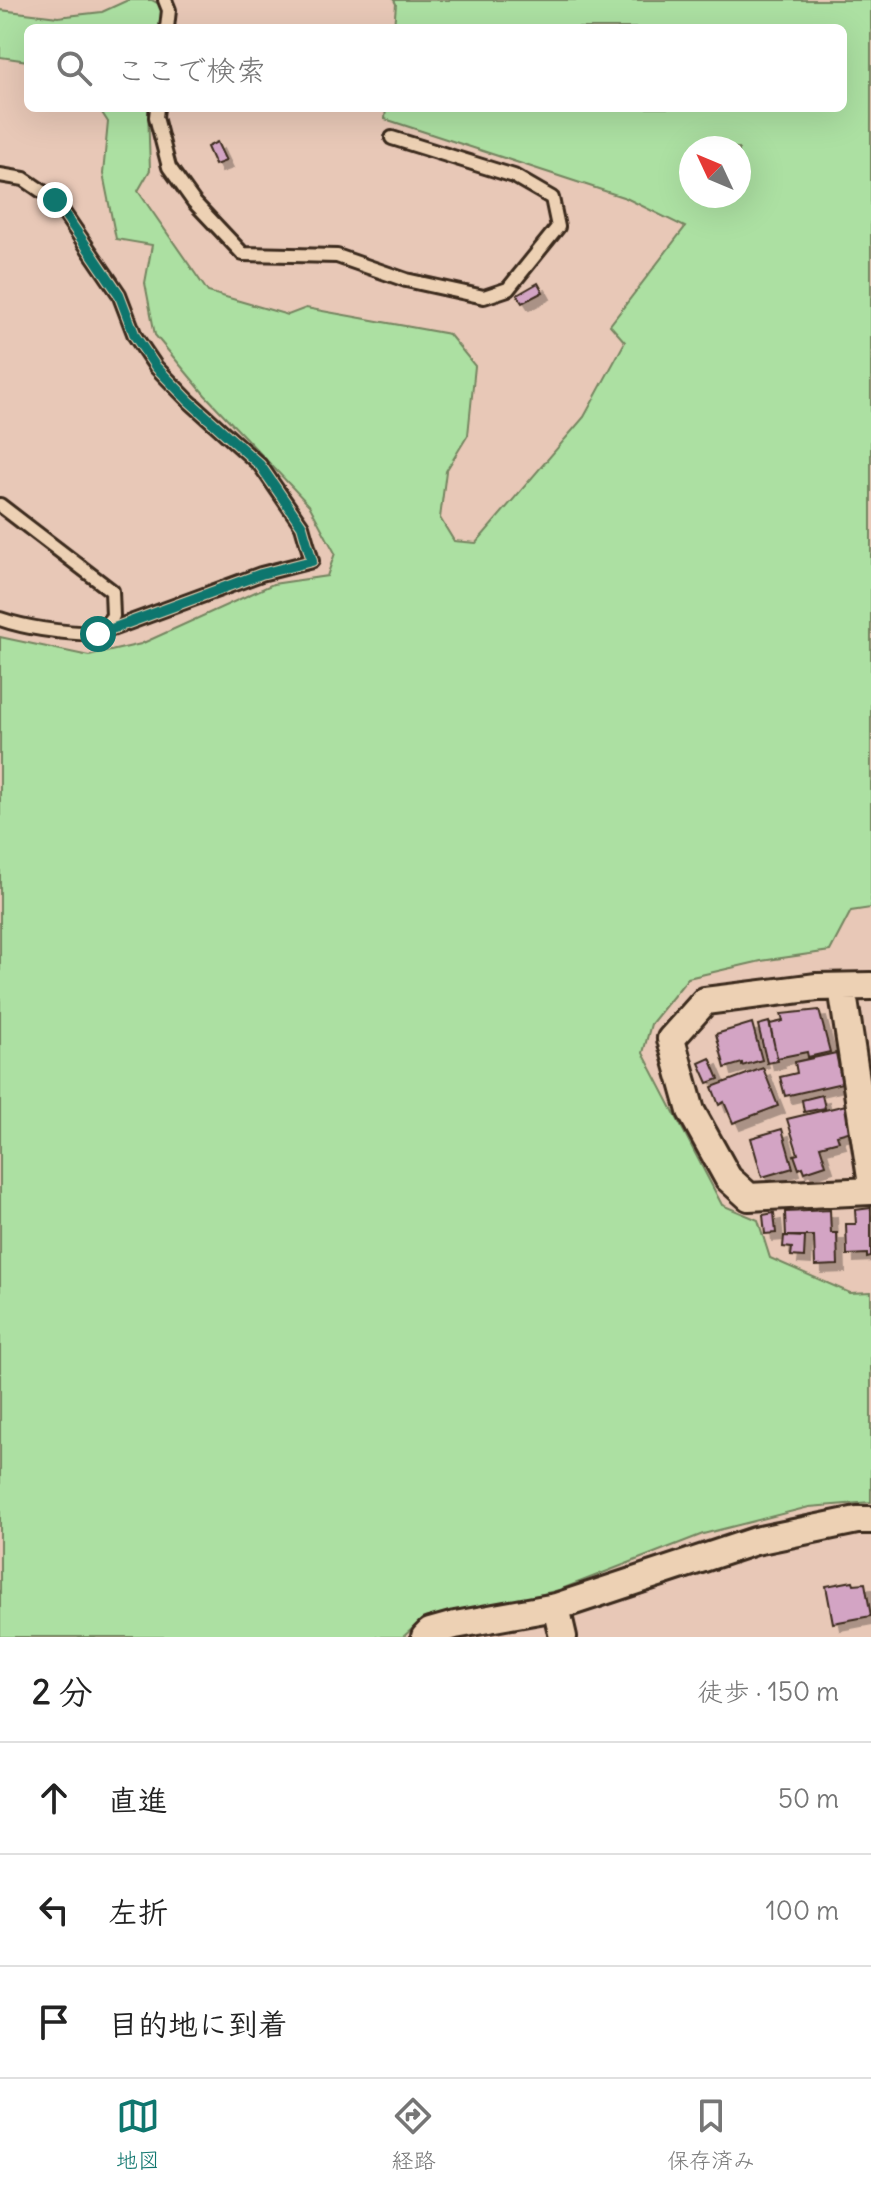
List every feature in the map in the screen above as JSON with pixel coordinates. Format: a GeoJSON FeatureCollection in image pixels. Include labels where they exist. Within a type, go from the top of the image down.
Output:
{"type":"FeatureCollection","features":[{"type":"Feature","properties":{"kind":"street"},"geometry":{"type":"LineString","coordinates":[[871,986],[817,987],[705,1001],[671,1039],[691,1111],[728,1178],[749,1197],[871,1191]]}},
{"type":"Feature","properties":{"kind":"street"},"geometry":{"type":"LineString","coordinates":[[842,987],[871,1178]]}},
{"type":"Feature","properties":{"kind":"street"},"geometry":{"type":"LineString","coordinates":[[425,1637],[430,1632],[455,1625],[556,1607],[755,1541],[857,1520],[871,1520]]}},
{"type":"Feature","properties":{"kind":"street"},"geometry":{"type":"LineString","coordinates":[[556,1607],[563,1637]]}},
{"type":"Feature","properties":{"kind":"lane"},"geometry":{"type":"LineString","coordinates":[[165,0],[169,10],[167,24]]}},
{"type":"Feature","properties":{"kind":"lane"},"geometry":{"type":"LineString","coordinates":[[157,112],[169,167],[194,202],[243,254],[337,256],[406,280],[484,297],[508,289],[558,227],[552,198],[514,176],[392,138]]}},
{"type":"Feature","properties":{"kind":"lane"},"geometry":{"type":"LineString","coordinates":[[0,175],[24,179],[55,200],[119,294],[135,336],[156,367],[260,465],[302,526],[312,561],[261,574],[98,634],[62,633],[0,619]]}},
{"type":"Feature","properties":{"kind":"lane"},"geometry":{"type":"LineString","coordinates":[[0,505],[112,591],[113,616],[98,634]]}},
{"type":"Feature","properties":{"kind":"green space"},"geometry":{"type":"Polygon","coordinates":[[[128,0],[152,0],[163,6],[165,24],[24,24],[24,60],[0,57],[0,10],[58,17],[102,12],[128,0]]]}},
{"type":"Feature","properties":{"kind":"green space"},"geometry":{"type":"Polygon","coordinates":[[[394,0],[871,0],[871,908],[851,911],[830,951],[761,961],[688,978],[651,1024],[643,1053],[722,1205],[758,1220],[770,1258],[850,1293],[871,1292],[871,1502],[809,1507],[703,1534],[559,1590],[470,1612],[423,1619],[403,1637],[0,1637],[0,637],[89,656],[141,644],[273,584],[327,576],[335,553],[309,505],[205,395],[155,335],[145,283],[152,245],[116,239],[103,174],[108,122],[102,112],[148,112],[150,170],[138,191],[208,292],[288,315],[306,308],[449,334],[475,366],[468,435],[446,471],[440,518],[454,541],[476,543],[584,417],[625,342],[610,325],[685,227],[626,198],[385,119],[386,112],[847,112],[847,24],[394,24],[394,0]]]}},
{"type":"Feature","properties":{"kind":"building"},"geometry":{"type":"Polygon","coordinates":[[[217,142],[226,161],[215,165],[207,147],[217,142]]]}},
{"type":"Feature","properties":{"kind":"building"},"geometry":{"type":"Polygon","coordinates":[[[538,283],[543,292],[522,303],[517,295],[538,283]]]}},
{"type":"Feature","properties":{"kind":"building"},"geometry":{"type":"Polygon","coordinates":[[[819,1010],[830,1052],[808,1057],[807,1052],[777,1058],[770,1024],[783,1021],[781,1014],[819,1010]]]}},
{"type":"Feature","properties":{"kind":"building"},"geometry":{"type":"Polygon","coordinates":[[[769,1022],[778,1061],[767,1063],[758,1025],[769,1022]]]}},
{"type":"Feature","properties":{"kind":"building"},"geometry":{"type":"Polygon","coordinates":[[[752,1023],[762,1060],[725,1068],[716,1034],[752,1023]]]}},
{"type":"Feature","properties":{"kind":"building"},"geometry":{"type":"Polygon","coordinates":[[[836,1053],[842,1083],[785,1096],[780,1077],[797,1073],[795,1062],[836,1053]]]}},
{"type":"Feature","properties":{"kind":"building"},"geometry":{"type":"Polygon","coordinates":[[[710,1058],[719,1079],[708,1083],[699,1063],[710,1058]]]}},
{"type":"Feature","properties":{"kind":"building"},"geometry":{"type":"Polygon","coordinates":[[[763,1068],[778,1106],[733,1123],[724,1102],[719,1105],[712,1087],[763,1068]]]}},
{"type":"Feature","properties":{"kind":"building"},"geometry":{"type":"Polygon","coordinates":[[[822,1095],[825,1108],[804,1112],[802,1100],[822,1095]]]}},
{"type":"Feature","properties":{"kind":"building"},"geometry":{"type":"Polygon","coordinates":[[[846,1105],[852,1131],[837,1135],[839,1141],[820,1146],[826,1165],[805,1172],[803,1167],[799,1169],[794,1155],[798,1154],[787,1119],[846,1105]]]}},
{"type":"Feature","properties":{"kind":"building"},"geometry":{"type":"Polygon","coordinates":[[[782,1129],[793,1168],[762,1177],[751,1138],[782,1129]]]}},
{"type":"Feature","properties":{"kind":"building"},"geometry":{"type":"Polygon","coordinates":[[[871,1208],[871,1257],[867,1258],[867,1254],[847,1255],[846,1224],[856,1224],[855,1210],[871,1208]]]}},
{"type":"Feature","properties":{"kind":"building"},"geometry":{"type":"Polygon","coordinates":[[[830,1210],[831,1233],[837,1233],[838,1265],[815,1266],[814,1236],[786,1236],[785,1212],[830,1210]]]}},
{"type":"Feature","properties":{"kind":"building"},"geometry":{"type":"Polygon","coordinates":[[[774,1213],[776,1233],[765,1234],[763,1215],[774,1213]]]}},
{"type":"Feature","properties":{"kind":"building"},"geometry":{"type":"Polygon","coordinates":[[[784,1236],[805,1237],[804,1257],[791,1256],[792,1248],[783,1247],[784,1236]]]}},
{"type":"Feature","properties":{"kind":"building"},"geometry":{"type":"Polygon","coordinates":[[[853,1581],[854,1584],[865,1583],[871,1616],[833,1623],[826,1586],[853,1581]]]}},
{"type":"Feature","properties":{"kind":"route"},"geometry":{"type":"LineString","coordinates":[[55,200],[119,294],[135,336],[156,367],[260,465],[302,526],[312,561],[261,574],[98,634]]}}]}
